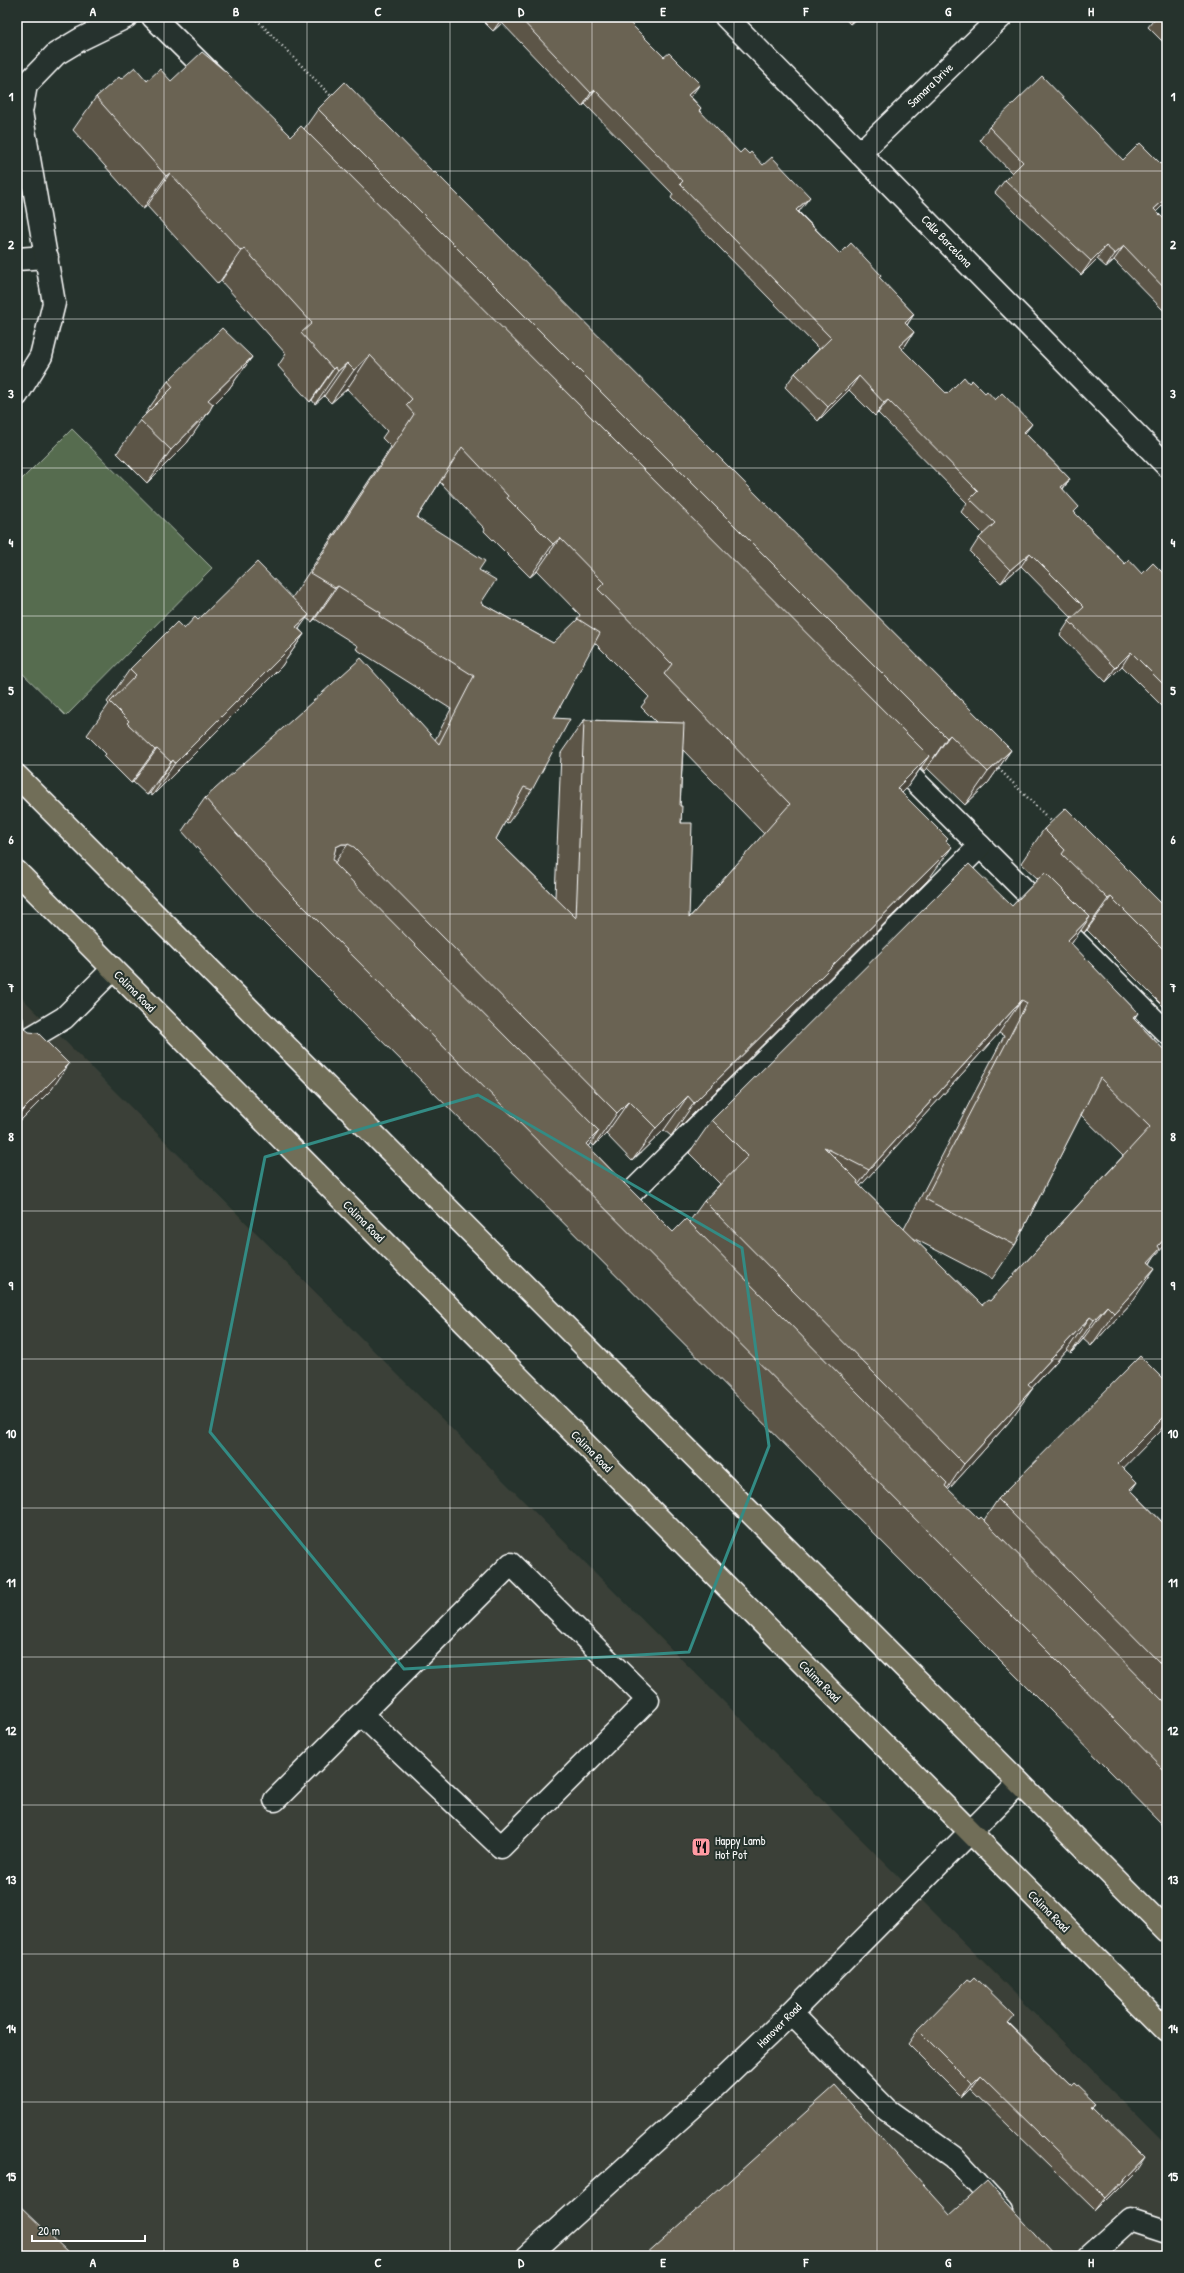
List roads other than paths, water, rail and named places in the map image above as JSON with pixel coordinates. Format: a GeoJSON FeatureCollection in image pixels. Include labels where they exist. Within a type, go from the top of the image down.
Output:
{"type":"FeatureCollection","features":[{"type":"Feature","properties":{"kind":"main road"},"geometry":{"type":"LineString","coordinates":[[17,776],[1167,1931]]}},
{"type":"Feature","properties":{"kind":"main road","name":"Colima Road"},"geometry":{"type":"LineString","coordinates":[[17,872],[1167,2030]]}},
{"type":"Feature","properties":{"kind":"street"},"geometry":{"type":"LineString","coordinates":[[17,395],[41,356],[54,304],[47,257],[19,112],[26,85],[56,54],[81,38],[126,17]]}},
{"type":"Feature","properties":{"kind":"street"},"geometry":{"type":"LineString","coordinates":[[152,17],[228,92]]}},
{"type":"Feature","properties":{"kind":"street","name":"Calle Barcelona"},"geometry":{"type":"LineString","coordinates":[[726,17],[1167,466]]}},
{"type":"Feature","properties":{"kind":"street","name":"Samara Drive"},"geometry":{"type":"LineString","coordinates":[[860,153],[1000,17]]}},
{"type":"Feature","properties":{"kind":"street"},"geometry":{"type":"LineString","coordinates":[[17,259],[47,257]]}},
{"type":"Feature","properties":{"kind":"street"},"geometry":{"type":"LineString","coordinates":[[879,745],[1167,1033]]}},
{"type":"Feature","properties":{"kind":"street"},"geometry":{"type":"LineString","coordinates":[[626,1197],[980,846]]}},
{"type":"Feature","properties":{"kind":"street"},"geometry":{"type":"LineString","coordinates":[[17,1046],[64,1018],[113,969]]}},
{"type":"Feature","properties":{"kind":"street"},"geometry":{"type":"LineString","coordinates":[[610,1180],[643,1214]]}},
{"type":"Feature","properties":{"kind":"street"},"geometry":{"type":"LineString","coordinates":[[276,1800],[361,1714],[511,1564],[648,1700],[501,1847],[361,1714]]}},
{"type":"Feature","properties":{"kind":"street","name":"Hanover Road"},"geometry":{"type":"LineString","coordinates":[[528,2256],[636,2161],[791,2013],[1019,1782]]}},
{"type":"Feature","properties":{"kind":"street"},"geometry":{"type":"LineString","coordinates":[[791,2013],[887,2110],[953,2157],[1012,2221]]}},
{"type":"Feature","properties":{"kind":"street"},"geometry":{"type":"LineString","coordinates":[[1090,2256],[1130,2220],[1167,2232]]}},
{"type":"Feature","properties":{"kind":"place","name":"Happy Lamb Hot Pot"},"geometry":{"type":"Point","coordinates":[701,1847]}}]}
